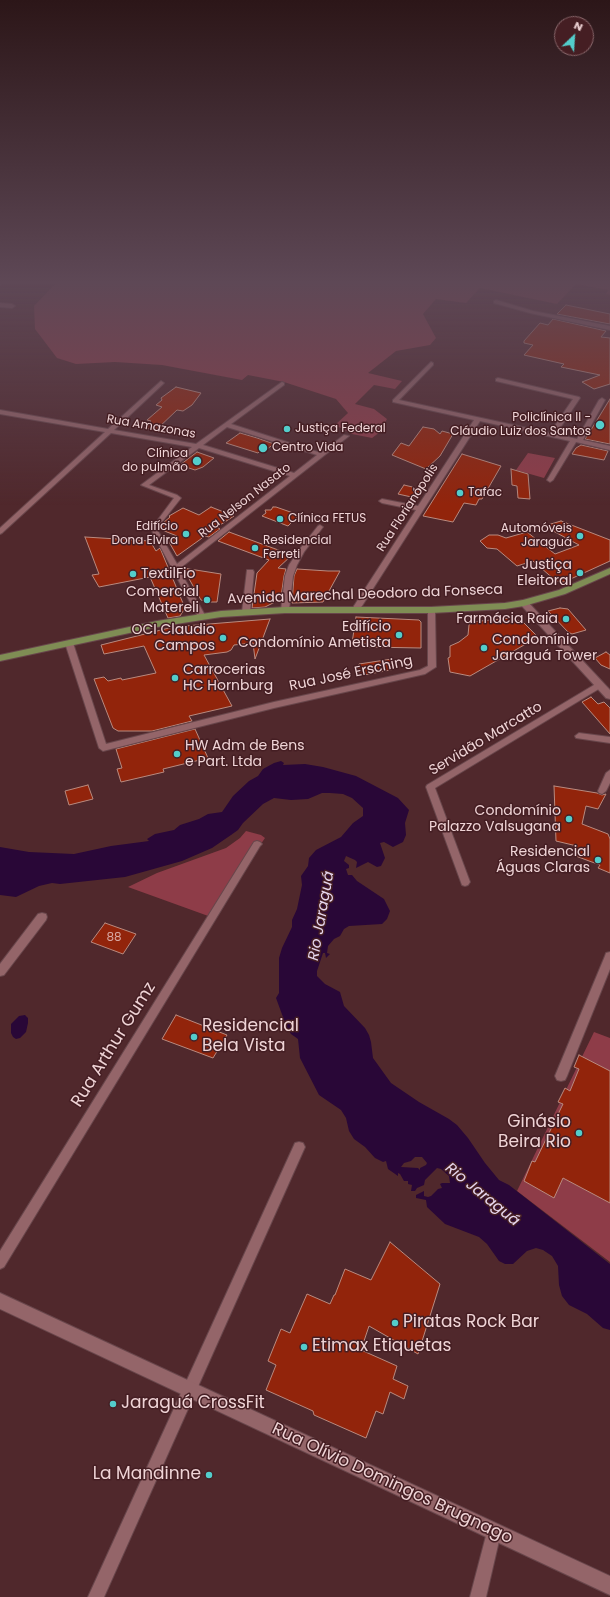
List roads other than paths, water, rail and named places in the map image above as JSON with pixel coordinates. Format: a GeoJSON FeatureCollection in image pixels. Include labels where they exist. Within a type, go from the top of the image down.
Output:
{"type":"FeatureCollection","features":[{"type":"Feature","properties":{"kind":"main road","name":"Avenida Marechal Deodoro da Fonseca"},"geometry":{"type":"LineString","coordinates":[[0,658],[157,624],[246,612],[356,609],[431,610],[477,608],[524,603],[562,592],[610,571]]}},
{"type":"Feature","properties":{"kind":"main road"},"geometry":{"type":"LineString","coordinates":[[524,603],[610,696]]}},
{"type":"Feature","properties":{"kind":"main road","name":"Rua Olívio Domingos Brugnago"},"geometry":{"type":"LineString","coordinates":[[0,1301],[610,1586]]}},
{"type":"Feature","properties":{"kind":"street"},"geometry":{"type":"LineString","coordinates":[[431,364],[396,401],[610,448]]}},
{"type":"Feature","properties":{"kind":"street"},"geometry":{"type":"LineString","coordinates":[[498,380],[576,398],[552,435]]}},
{"type":"Feature","properties":{"kind":"street"},"geometry":{"type":"LineString","coordinates":[[0,532],[161,383]]}},
{"type":"Feature","properties":{"kind":"street"},"geometry":{"type":"LineString","coordinates":[[202,617],[155,531],[159,522],[178,498],[144,486],[282,384]]}},
{"type":"Feature","properties":{"kind":"street"},"geometry":{"type":"LineString","coordinates":[[550,480],[602,400]]}},
{"type":"Feature","properties":{"kind":"street","name":"Rua Amazonas"},"geometry":{"type":"LineString","coordinates":[[0,412],[199,446],[295,476]]}},
{"type":"Feature","properties":{"kind":"street","name":"Rua Florianópolis"},"geometry":{"type":"LineString","coordinates":[[356,609],[478,419]]}},
{"type":"Feature","properties":{"kind":"street"},"geometry":{"type":"LineString","coordinates":[[227,425],[322,455]]}},
{"type":"Feature","properties":{"kind":"street","name":"Rua Nelson Nasato"},"geometry":{"type":"LineString","coordinates":[[176,568],[346,436]]}},
{"type":"Feature","properties":{"kind":"street"},"geometry":{"type":"LineString","coordinates":[[382,500],[421,509]]}},
{"type":"Feature","properties":{"kind":"street"},"geometry":{"type":"LineString","coordinates":[[285,610],[289,576],[293,565],[301,550],[320,527]]}},
{"type":"Feature","properties":{"kind":"street"},"geometry":{"type":"LineString","coordinates":[[246,612],[250,572]]}},
{"type":"Feature","properties":{"kind":"street","name":"Rua José Ersching"},"geometry":{"type":"LineString","coordinates":[[69,643],[103,748],[274,704],[422,672],[432,667],[431,610]]}},
{"type":"Feature","properties":{"kind":"street","name":"Servidão Marcatto"},"geometry":{"type":"LineString","coordinates":[[465,882],[430,787],[600,685]]}},
{"type":"Feature","properties":{"kind":"street"},"geometry":{"type":"LineString","coordinates":[[579,736],[610,740]]}},
{"type":"Feature","properties":{"kind":"street"},"geometry":{"type":"LineString","coordinates":[[602,791],[610,773]]}},
{"type":"Feature","properties":{"kind":"street","name":"Rua Arthur Gumz"},"geometry":{"type":"LineString","coordinates":[[0,1263],[257,844]]}},
{"type":"Feature","properties":{"kind":"street"},"geometry":{"type":"LineString","coordinates":[[0,972],[42,917]]}},
{"type":"Feature","properties":{"kind":"street"},"geometry":{"type":"LineString","coordinates":[[561,1076],[610,956]]}},
{"type":"Feature","properties":{"kind":"street"},"geometry":{"type":"LineString","coordinates":[[96,1597],[188,1389],[299,1147]]}},
{"type":"Feature","properties":{"kind":"street"},"geometry":{"type":"LineString","coordinates":[[478,1597],[494,1532]]}},
{"type":"Feature","properties":{"kind":"water","name":"Rio Jaraguá"},"geometry":{"type":"Polygon","coordinates":[[[281,761],[284,763],[283,765],[305,764],[323,767],[356,776],[398,798],[409,810],[405,823],[406,835],[403,842],[393,847],[384,842],[380,843],[385,858],[381,866],[377,867],[368,862],[356,868],[357,862],[355,860],[346,856],[344,861],[349,865],[349,868],[346,869],[348,875],[352,875],[357,881],[384,899],[390,911],[387,919],[382,924],[349,926],[344,929],[340,936],[334,939],[328,946],[327,953],[330,954],[326,958],[325,953],[323,953],[317,971],[317,976],[325,984],[340,992],[344,1006],[365,1028],[371,1042],[373,1058],[391,1083],[457,1125],[499,1180],[509,1185],[610,1264],[610,1330],[603,1328],[587,1314],[569,1305],[562,1296],[559,1285],[558,1266],[552,1256],[543,1250],[536,1248],[527,1251],[513,1264],[505,1264],[499,1261],[487,1244],[479,1237],[445,1224],[427,1207],[426,1200],[416,1198],[416,1195],[424,1191],[424,1196],[431,1196],[438,1189],[442,1188],[440,1184],[450,1183],[449,1176],[441,1169],[437,1168],[425,1180],[424,1185],[417,1188],[415,1191],[411,1191],[412,1185],[408,1184],[408,1181],[404,1181],[400,1174],[398,1173],[398,1176],[388,1169],[386,1161],[383,1162],[375,1158],[365,1147],[354,1139],[349,1131],[346,1118],[341,1110],[319,1095],[300,1058],[298,1039],[291,1034],[287,1028],[276,998],[279,993],[279,958],[292,927],[292,920],[297,909],[302,885],[301,876],[308,866],[309,858],[316,850],[341,837],[353,823],[363,816],[363,808],[352,798],[343,794],[322,793],[308,799],[291,800],[274,798],[263,804],[243,823],[238,830],[231,835],[212,848],[182,861],[125,877],[60,884],[52,883],[39,886],[16,897],[0,895],[0,847],[29,852],[74,854],[111,846],[149,841],[147,839],[155,834],[174,830],[180,825],[199,819],[208,814],[222,812],[233,796],[249,781],[258,776],[263,769],[281,761]],[[415,1157],[411,1161],[404,1163],[401,1167],[418,1168],[420,1170],[420,1168],[427,1163],[422,1157],[415,1157]]]}},
{"type":"Feature","properties":{"kind":"water"},"geometry":{"type":"Polygon","coordinates":[[[25,1015],[28,1018],[26,1032],[20,1038],[16,1039],[11,1033],[11,1024],[19,1016],[25,1015]]]}},
{"type":"Feature","properties":{"kind":"place","name":"Policlínica II - Cláudio Luiz dos Santos"},"geometry":{"type":"Point","coordinates":[600,425]}},
{"type":"Feature","properties":{"kind":"place","name":"Justiça Federal"},"geometry":{"type":"Point","coordinates":[287,429]}},
{"type":"Feature","properties":{"kind":"place","name":"Centro Vida"},"geometry":{"type":"Point","coordinates":[263,448]}},
{"type":"Feature","properties":{"kind":"place","name":"Clínica do pulmão"},"geometry":{"type":"Point","coordinates":[197,461]}},
{"type":"Feature","properties":{"kind":"place","name":"Tafac"},"geometry":{"type":"Point","coordinates":[460,493]}},
{"type":"Feature","properties":{"kind":"place","name":"Clínica FETUS"},"geometry":{"type":"Point","coordinates":[280,519]}},
{"type":"Feature","properties":{"kind":"place","name":"Edifício Dona Elvira"},"geometry":{"type":"Point","coordinates":[186,534]}},
{"type":"Feature","properties":{"kind":"place","name":"Automóveis Jaraguá"},"geometry":{"type":"Point","coordinates":[580,536]}},
{"type":"Feature","properties":{"kind":"place","name":"Residencial Ferreti"},"geometry":{"type":"Point","coordinates":[255,548]}},
{"type":"Feature","properties":{"kind":"place","name":"Justiça Eleitoral"},"geometry":{"type":"Point","coordinates":[580,573]}},
{"type":"Feature","properties":{"kind":"place","name":"TextilFio"},"geometry":{"type":"Point","coordinates":[133,574]}},
{"type":"Feature","properties":{"kind":"place","name":"Comercial Matereli"},"geometry":{"type":"Point","coordinates":[207,600]}},
{"type":"Feature","properties":{"kind":"place","name":"Farmácia Raia"},"geometry":{"type":"Point","coordinates":[566,619]}},
{"type":"Feature","properties":{"kind":"place","name":"Edifício Condomínio Ametista"},"geometry":{"type":"Point","coordinates":[399,635]}},
{"type":"Feature","properties":{"kind":"place","name":"OCI Claudio Campos"},"geometry":{"type":"Point","coordinates":[223,638]}},
{"type":"Feature","properties":{"kind":"place","name":"Condomínio Jaraguá Tower"},"geometry":{"type":"Point","coordinates":[484,648]}},
{"type":"Feature","properties":{"kind":"place","name":"Carrocerias HC Hornburg"},"geometry":{"type":"Point","coordinates":[175,678]}},
{"type":"Feature","properties":{"kind":"place","name":"HW Adm de Bens e Part. Ltda"},"geometry":{"type":"Point","coordinates":[177,754]}},
{"type":"Feature","properties":{"kind":"place","name":"Condomínio Palazzo Valsugana"},"geometry":{"type":"Point","coordinates":[569,819]}},
{"type":"Feature","properties":{"kind":"place","name":"Residencial Águas Claras"},"geometry":{"type":"Point","coordinates":[598,860]}},
{"type":"Feature","properties":{"kind":"place","name":"Residencial Bela Vista"},"geometry":{"type":"Point","coordinates":[194,1037]}},
{"type":"Feature","properties":{"kind":"place","name":"Ginásio Beira Rio"},"geometry":{"type":"Point","coordinates":[579,1133]}},
{"type":"Feature","properties":{"kind":"place","name":"Piratas Rock Bar"},"geometry":{"type":"Point","coordinates":[395,1323]}},
{"type":"Feature","properties":{"kind":"place","name":"Etimax Etiquetas"},"geometry":{"type":"Point","coordinates":[304,1347]}},
{"type":"Feature","properties":{"kind":"place","name":"Jaraguá CrossFit"},"geometry":{"type":"Point","coordinates":[113,1404]}},
{"type":"Feature","properties":{"kind":"place","name":"La Mandinne"},"geometry":{"type":"Point","coordinates":[209,1475]}}]}
